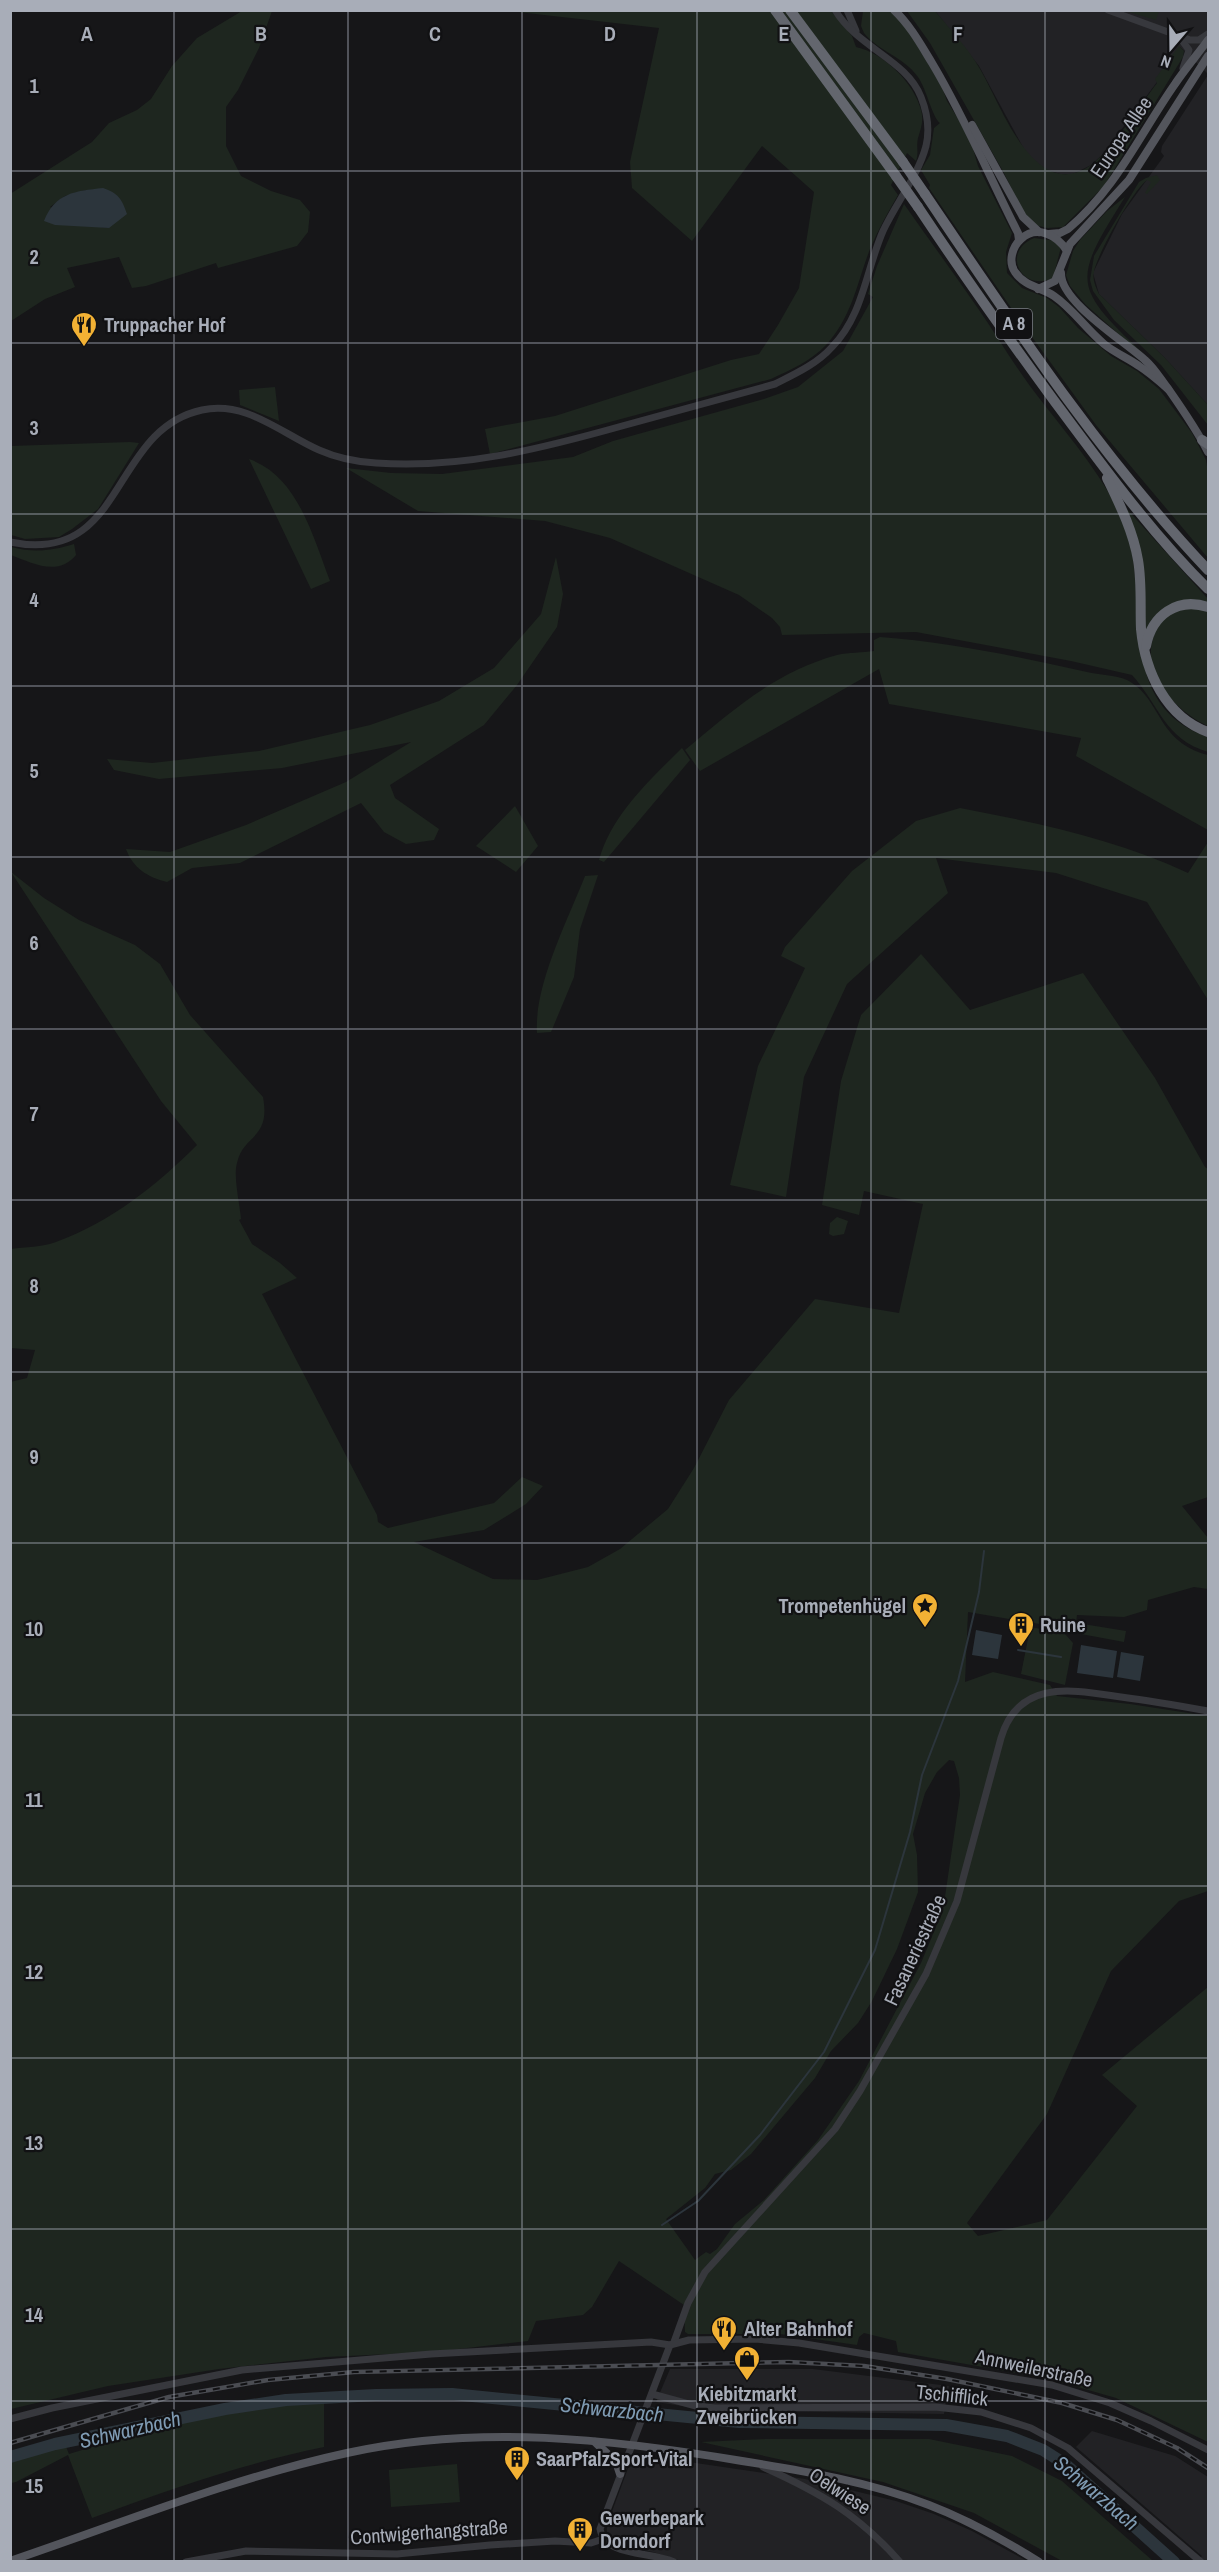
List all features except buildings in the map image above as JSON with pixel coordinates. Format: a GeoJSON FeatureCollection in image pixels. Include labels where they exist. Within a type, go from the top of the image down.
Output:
{"type":"FeatureCollection","features":[{"type":"Feature","properties":{"kind":"highway","name":"A 8"},"geometry":{"type":"LineString","coordinates":[[775,10],[1095,457],[1141,514],[1209,589]]}},
{"type":"Feature","properties":{"kind":"highway","name":"A 8"},"geometry":{"type":"LineString","coordinates":[[790,10],[903,162],[1066,398],[1150,504],[1209,570]]}},
{"type":"Feature","properties":{"kind":"highway"},"geometry":{"type":"LineString","coordinates":[[1095,457],[1122,508],[1135,544],[1140,569],[1141,632],[1152,676],[1163,696],[1181,716],[1209,732]]}},
{"type":"Feature","properties":{"kind":"highway"},"geometry":{"type":"LineString","coordinates":[[1145,650],[1152,627],[1168,610],[1190,604],[1209,607]]}},
{"type":"Feature","properties":{"kind":"main road"},"geometry":{"type":"LineString","coordinates":[[894,10],[914,34],[962,116],[1018,233],[1019,240]]}},
{"type":"Feature","properties":{"kind":"main road"},"geometry":{"type":"LineString","coordinates":[[903,10],[923,38],[1023,217],[1031,227],[1059,239],[1067,251],[1055,281],[1038,289]]}},
{"type":"Feature","properties":{"kind":"main road","name":"Europa Allee"},"geometry":{"type":"LineString","coordinates":[[1043,233],[1058,234],[1068,229],[1106,191],[1135,150],[1175,85],[1209,40]]}},
{"type":"Feature","properties":{"kind":"main road","name":"Europa Allee"},"geometry":{"type":"LineString","coordinates":[[1067,251],[1073,240],[1129,180],[1209,56]]}},
{"type":"Feature","properties":{"kind":"main road"},"geometry":{"type":"LineString","coordinates":[[1043,233],[1026,235],[1019,240],[1012,254],[1014,270],[1024,282],[1053,295],[1109,348],[1144,369],[1168,389]]}},
{"type":"Feature","properties":{"kind":"main road"},"geometry":{"type":"LineString","coordinates":[[1061,270],[1062,284],[1078,303],[1113,337],[1146,360],[1206,441],[1209,452]]}},
{"type":"Feature","properties":{"kind":"main road"},"geometry":{"type":"LineString","coordinates":[[10,2561],[232,2484],[348,2453],[403,2443],[494,2436],[632,2444],[753,2462],[843,2481],[928,2505],[1000,2538],[1039,2562]]}},
{"type":"Feature","properties":{"kind":"main road"},"geometry":{"type":"LineString","coordinates":[[595,2442],[616,2462],[620,2474]]}},
{"type":"Feature","properties":{"kind":"street"},"geometry":{"type":"LineString","coordinates":[[10,542],[47,544],[69,538],[86,528],[111,501],[154,434],[175,419],[200,410],[220,408],[244,412],[338,458],[373,463],[440,464],[479,460],[538,449],[775,384],[803,370],[832,348],[848,327],[858,307],[883,232],[923,155],[926,144],[927,119],[920,93],[907,74],[864,43],[847,27],[836,10]]}},
{"type":"Feature","properties":{"kind":"street"},"geometry":{"type":"LineString","coordinates":[[847,10],[851,24],[864,43]]}},
{"type":"Feature","properties":{"kind":"street"},"geometry":{"type":"LineString","coordinates":[[1108,10],[1179,37],[1199,40],[1209,34]]}},
{"type":"Feature","properties":{"kind":"street"},"geometry":{"type":"LineString","coordinates":[[1175,85],[1189,52],[1188,46],[1179,37]]}},
{"type":"Feature","properties":{"kind":"street","name":"Fasaneriestraße"},"geometry":{"type":"LineString","coordinates":[[672,2343],[688,2303],[705,2272],[835,2129],[860,2091],[939,1948],[957,1901],[1006,1722],[1014,1710],[1029,1700],[1068,1689],[1209,1711]]}},
{"type":"Feature","properties":{"kind":"street","name":"Annweilerstraße"},"geometry":{"type":"LineString","coordinates":[[672,2343],[755,2339],[799,2343],[1052,2385],[1151,2421],[1209,2450]]}},
{"type":"Feature","properties":{"kind":"street"},"geometry":{"type":"LineString","coordinates":[[10,2419],[52,2408],[242,2370],[517,2349],[672,2343],[600,2529],[608,2545],[619,2550],[648,2553],[674,2562]]}},
{"type":"Feature","properties":{"kind":"street","name":"Tschifflick"},"geometry":{"type":"LineString","coordinates":[[651,2397],[715,2408],[934,2407],[981,2412],[1031,2428],[1068,2448],[1201,2562]]}},
{"type":"Feature","properties":{"kind":"street","name":"Oelwiese"},"geometry":{"type":"LineString","coordinates":[[753,2462],[831,2500],[868,2529],[900,2562]]}},
{"type":"Feature","properties":{"kind":"street","name":"Contwigerhangstraße"},"geometry":{"type":"LineString","coordinates":[[186,2562],[246,2551],[397,2554],[555,2541],[591,2543],[603,2539]]}},
{"type":"Feature","properties":{"kind":"shaded area"},"geometry":{"type":"Polygon","coordinates":[[[242,11],[272,11],[259,48],[238,90],[226,107],[226,146],[241,176],[271,191],[300,200],[310,212],[308,232],[297,246],[218,268],[216,263],[146,286],[132,288],[119,257],[67,268],[75,287],[45,299],[11,321],[10,194],[92,142],[109,123],[137,110],[151,99],[172,66],[197,38],[242,11]],[[86,190],[65,196],[50,207],[82,225],[109,228],[86,190]]]}},
{"type":"Feature","properties":{"kind":"shaded area"},"geometry":{"type":"Polygon","coordinates":[[[509,11],[831,11],[852,36],[856,47],[867,50],[887,62],[905,80],[921,110],[922,121],[917,141],[917,158],[916,161],[907,153],[891,185],[898,195],[870,249],[848,311],[835,334],[820,351],[800,365],[771,379],[490,454],[485,429],[555,416],[731,360],[759,354],[799,288],[814,192],[762,146],[692,241],[632,188],[630,162],[659,28],[509,11]]]}},
{"type":"Feature","properties":{"kind":"shaded area"},"geometry":{"type":"Polygon","coordinates":[[[863,11],[890,11],[905,25],[942,87],[947,101],[970,138],[978,166],[1012,233],[1006,252],[1007,273],[1022,288],[1047,298],[1059,307],[1078,328],[1111,356],[1137,371],[1159,389],[1192,433],[1206,460],[1208,472],[1208,558],[1096,425],[1016,315],[929,188],[930,185],[921,170],[930,155],[934,128],[940,123],[934,115],[918,77],[906,64],[876,45],[864,33],[861,26],[863,11]]]}},
{"type":"Feature","properties":{"kind":"shaded area"},"geometry":{"type":"Polygon","coordinates":[[[907,11],[935,11],[975,61],[1022,145],[1036,161],[1053,172],[1071,174],[1091,165],[1099,158],[1157,83],[1155,79],[1179,46],[1184,51],[1183,57],[1104,186],[1063,227],[1047,228],[1035,225],[1022,210],[1004,173],[930,43],[907,11]]]}},
{"type":"Feature","properties":{"kind":"shaded area"},"geometry":{"type":"Polygon","coordinates":[[[935,11],[1208,11],[1208,74],[1180,47],[1103,154],[1091,165],[1073,174],[1060,174],[1036,163],[1025,151],[979,66],[935,11]]]}},
{"type":"Feature","properties":{"kind":"shaded area"},"geometry":{"type":"Polygon","coordinates":[[[1125,11],[1159,11],[1156,20],[1125,11]]]}},
{"type":"Feature","properties":{"kind":"shaded area"},"geometry":{"type":"Polygon","coordinates":[[[1208,75],[1208,405],[1164,357],[1099,294],[1093,273],[1122,214],[1164,156],[1161,152],[1162,146],[1208,75]]]}},
{"type":"Feature","properties":{"kind":"shaded area"},"geometry":{"type":"Polygon","coordinates":[[[1157,175],[1160,180],[1147,194],[1145,193],[1151,182],[1147,180],[1125,209],[1102,251],[1094,272],[1094,280],[1099,294],[1164,357],[1208,405],[1208,425],[1161,365],[1114,320],[1093,291],[1090,280],[1094,256],[1139,182],[1157,175]]]}},
{"type":"Feature","properties":{"kind":"shaded area"},"geometry":{"type":"Polygon","coordinates":[[[103,188],[119,197],[127,214],[109,228],[55,225],[44,221],[54,204],[67,195],[103,188]]]}},
{"type":"Feature","properties":{"kind":"shaded area"},"geometry":{"type":"Polygon","coordinates":[[[1125,197],[1096,247],[1089,265],[1088,281],[1092,296],[1103,312],[1144,354],[1142,355],[1085,304],[1070,286],[1066,275],[1073,251],[1080,240],[1107,211],[1125,197]]]}},
{"type":"Feature","properties":{"kind":"shaded area"},"geometry":{"type":"Polygon","coordinates":[[[904,204],[1023,376],[1084,456],[1110,495],[1127,533],[1133,561],[1141,650],[1148,677],[1159,702],[1179,722],[1208,737],[1208,752],[1193,746],[1172,730],[1132,675],[1071,661],[916,632],[782,635],[780,627],[772,618],[739,595],[610,538],[545,521],[418,511],[346,468],[391,473],[442,474],[573,457],[613,441],[764,399],[798,387],[843,351],[873,297],[868,294],[877,266],[904,204]]]}},
{"type":"Feature","properties":{"kind":"shaded area"},"geometry":{"type":"Polygon","coordinates":[[[1034,238],[1057,241],[1061,247],[1053,278],[1042,281],[1032,280],[1024,276],[1019,269],[1018,252],[1024,244],[1034,238]]]}},
{"type":"Feature","properties":{"kind":"shaded area"},"geometry":{"type":"Polygon","coordinates":[[[275,387],[279,421],[240,405],[239,390],[275,387]]]}},
{"type":"Feature","properties":{"kind":"shaded area"},"geometry":{"type":"Polygon","coordinates":[[[139,443],[98,509],[59,537],[25,539],[11,535],[10,446],[139,443]]]}},
{"type":"Feature","properties":{"kind":"shaded area"},"geometry":{"type":"Polygon","coordinates":[[[249,459],[266,467],[292,493],[310,528],[330,581],[311,589],[249,459]]]}},
{"type":"Feature","properties":{"kind":"shaded area"},"geometry":{"type":"Polygon","coordinates":[[[1126,508],[1208,599],[1208,604],[1185,602],[1147,634],[1126,508]]]}},
{"type":"Feature","properties":{"kind":"shaded area"},"geometry":{"type":"Polygon","coordinates":[[[74,544],[76,555],[69,562],[53,567],[11,555],[11,547],[42,550],[74,544]]]}},
{"type":"Feature","properties":{"kind":"shaded area"},"geometry":{"type":"Polygon","coordinates":[[[556,557],[563,594],[557,627],[517,685],[484,725],[390,785],[395,798],[439,829],[434,840],[406,844],[384,832],[361,803],[240,863],[192,868],[167,882],[147,874],[129,856],[126,849],[170,852],[246,825],[346,782],[411,742],[282,768],[159,779],[114,770],[107,759],[152,763],[259,751],[370,725],[439,701],[494,668],[541,614],[556,557]]]}},
{"type":"Feature","properties":{"kind":"shaded area"},"geometry":{"type":"Polygon","coordinates":[[[1183,607],[1208,611],[1208,726],[1173,701],[1156,677],[1152,664],[1151,649],[1158,623],[1183,607]]]}},
{"type":"Feature","properties":{"kind":"shaded area"},"geometry":{"type":"Polygon","coordinates":[[[880,637],[932,642],[984,651],[1127,680],[1147,697],[1178,740],[1191,749],[1208,755],[1208,830],[1076,756],[1081,738],[889,704],[879,669],[700,771],[685,750],[738,707],[774,682],[815,662],[837,655],[874,651],[874,640],[880,637]]]}},
{"type":"Feature","properties":{"kind":"shaded area"},"geometry":{"type":"Polygon","coordinates":[[[682,748],[690,760],[604,862],[599,860],[605,843],[622,813],[682,748]]]}},
{"type":"Feature","properties":{"kind":"shaded area"},"geometry":{"type":"Polygon","coordinates":[[[515,806],[538,846],[516,872],[476,846],[515,806]]]}},
{"type":"Feature","properties":{"kind":"shaded area"},"geometry":{"type":"Polygon","coordinates":[[[960,808],[1105,841],[1188,873],[1208,842],[1208,1000],[1147,902],[1056,873],[936,858],[948,893],[847,984],[804,1077],[786,1197],[730,1185],[758,1066],[805,968],[781,956],[785,947],[852,871],[916,821],[960,808]]]}},
{"type":"Feature","properties":{"kind":"shaded area"},"geometry":{"type":"Polygon","coordinates":[[[11,872],[44,898],[79,920],[135,945],[160,964],[190,1015],[263,1097],[264,1111],[260,1129],[245,1146],[237,1163],[236,1183],[241,1219],[239,1220],[252,1244],[297,1278],[262,1294],[377,1515],[378,1522],[388,1528],[494,1503],[522,1477],[543,1486],[526,1504],[484,1530],[414,1542],[493,1579],[537,1580],[588,1567],[620,1549],[668,1509],[694,1468],[729,1400],[815,1299],[899,1313],[923,1204],[864,1191],[859,1215],[822,1205],[841,1081],[861,1015],[921,954],[970,1010],[1083,973],[1155,1078],[1208,1169],[1208,1497],[1182,1506],[1208,1538],[1208,1589],[1194,1587],[1148,1600],[1147,1610],[1124,1617],[1077,1615],[1075,1630],[968,1612],[965,1682],[993,1672],[1050,1685],[1057,1696],[1208,1716],[1208,1891],[1179,1901],[1111,1971],[1047,2114],[967,2223],[978,2236],[1047,2220],[1137,2106],[1102,2075],[1208,1987],[1208,2442],[1116,2398],[1050,2379],[898,2352],[896,2341],[864,2333],[859,2337],[857,2345],[780,2334],[688,2334],[685,2332],[684,2305],[619,2261],[592,2307],[583,2315],[536,2321],[528,2341],[433,2352],[326,2357],[219,2369],[108,2386],[11,2409],[10,1382],[27,1378],[35,1350],[11,1348],[11,1249],[51,1244],[96,1224],[149,1188],[197,1145],[161,1101],[11,872]],[[949,1760],[937,1772],[925,1793],[913,1834],[917,1855],[918,1892],[897,1949],[872,2001],[858,2023],[831,2051],[815,2078],[751,2154],[731,2170],[715,2174],[705,2188],[666,2219],[695,2260],[706,2252],[710,2254],[717,2249],[735,2224],[764,2200],[818,2140],[859,2081],[921,1963],[943,1910],[960,1795],[959,1778],[954,1761],[949,1760]]]}},
{"type":"Feature","properties":{"kind":"shaded area"},"geometry":{"type":"Polygon","coordinates":[[[598,875],[580,929],[574,977],[551,1032],[537,1033],[537,1014],[553,954],[585,876],[598,875]]]}},
{"type":"Feature","properties":{"kind":"shaded area"},"geometry":{"type":"Polygon","coordinates":[[[837,1217],[848,1221],[844,1234],[833,1236],[829,1234],[830,1223],[837,1217]]]}},
{"type":"Feature","properties":{"kind":"shaded area"},"geometry":{"type":"Polygon","coordinates":[[[1083,1624],[1126,1631],[1124,1642],[1081,1634],[1083,1624]]]}},
{"type":"Feature","properties":{"kind":"shaded area"},"geometry":{"type":"Polygon","coordinates":[[[1036,1628],[1065,1634],[1073,1643],[1065,1685],[1021,1674],[1030,1629],[1036,1628]]]}},
{"type":"Feature","properties":{"kind":"shaded area"},"geometry":{"type":"Polygon","coordinates":[[[976,1630],[1002,1635],[998,1659],[972,1655],[976,1630]]]}},
{"type":"Feature","properties":{"kind":"shaded area"},"geometry":{"type":"Polygon","coordinates":[[[1081,1645],[1117,1651],[1113,1678],[1077,1673],[1081,1645]]]}},
{"type":"Feature","properties":{"kind":"shaded area"},"geometry":{"type":"Polygon","coordinates":[[[1121,1652],[1144,1656],[1140,1681],[1117,1677],[1121,1652]]]}},
{"type":"Feature","properties":{"kind":"shaded area"},"geometry":{"type":"Polygon","coordinates":[[[670,2369],[813,2369],[949,2386],[944,2414],[708,2410],[656,2402],[670,2369]]]}},
{"type":"Feature","properties":{"kind":"shaded area"},"geometry":{"type":"Polygon","coordinates":[[[324,2400],[324,2447],[206,2478],[92,2518],[68,2455],[11,2483],[11,2453],[62,2437],[69,2454],[132,2435],[227,2412],[291,2402],[324,2400]]]}},
{"type":"Feature","properties":{"kind":"shaded area"},"geometry":{"type":"Polygon","coordinates":[[[1092,2431],[1175,2456],[1208,2477],[1208,2561],[1197,2561],[1202,2556],[1076,2447],[1092,2431]]]}},
{"type":"Feature","properties":{"kind":"shaded area"},"geometry":{"type":"Polygon","coordinates":[[[765,2439],[929,2439],[1012,2456],[1062,2481],[1153,2561],[1062,2561],[974,2513],[883,2482],[701,2442],[765,2439]]]}},
{"type":"Feature","properties":{"kind":"shaded area"},"geometry":{"type":"Polygon","coordinates":[[[641,2455],[805,2479],[896,2501],[934,2514],[972,2531],[1027,2561],[681,2561],[653,2552],[618,2545],[611,2541],[607,2533],[607,2525],[630,2463],[634,2457],[641,2455]]]}},
{"type":"Feature","properties":{"kind":"shaded area"},"geometry":{"type":"Polygon","coordinates":[[[457,2464],[460,2502],[391,2507],[389,2470],[457,2464]]]}},
{"type":"Feature","properties":{"kind":"waterway"},"geometry":{"type":"LineString","coordinates":[[662,2225],[698,2201],[760,2135],[824,2052],[875,1950],[910,1832],[922,1775],[958,1681],[979,1592],[984,1551]]}},
{"type":"Feature","properties":{"kind":"waterway"},"geometry":{"type":"LineString","coordinates":[[1018,1650],[1061,1657]]}},
{"type":"Feature","properties":{"kind":"waterway","name":"Schwarzbach"},"geometry":{"type":"LineString","coordinates":[[10,2457],[55,2444],[225,2409],[286,2400],[376,2395],[452,2394],[739,2422],[946,2425],[1007,2436],[1043,2450],[1065,2464],[1174,2562]]}},
{"type":"Feature","properties":{"kind":"railway"},"geometry":{"type":"LineString","coordinates":[[10,2443],[169,2397],[268,2380],[354,2372],[789,2362],[864,2366],[947,2379],[1062,2403],[1117,2420],[1177,2448],[1208,2468]]}},
{"type":"Feature","properties":{"kind":"place","name":"Truppacher Hof"},"geometry":{"type":"Point","coordinates":[84,348]}},
{"type":"Feature","properties":{"kind":"place","name":"Trompetenhügel"},"geometry":{"type":"Point","coordinates":[925,1629]}},
{"type":"Feature","properties":{"kind":"place","name":"Ruine"},"geometry":{"type":"Point","coordinates":[1021,1648]}},
{"type":"Feature","properties":{"kind":"place","name":"Alter Bahnhof"},"geometry":{"type":"Point","coordinates":[724,2352]}},
{"type":"Feature","properties":{"kind":"place","name":"Kiebitzmarkt Zweibrücken"},"geometry":{"type":"Point","coordinates":[747,2382]}},
{"type":"Feature","properties":{"kind":"place","name":"SaarPfalzSport-Vital"},"geometry":{"type":"Point","coordinates":[517,2482]}},
{"type":"Feature","properties":{"kind":"place","name":"Gewerbepark Dorndorf"},"geometry":{"type":"Point","coordinates":[580,2553]}}]}
